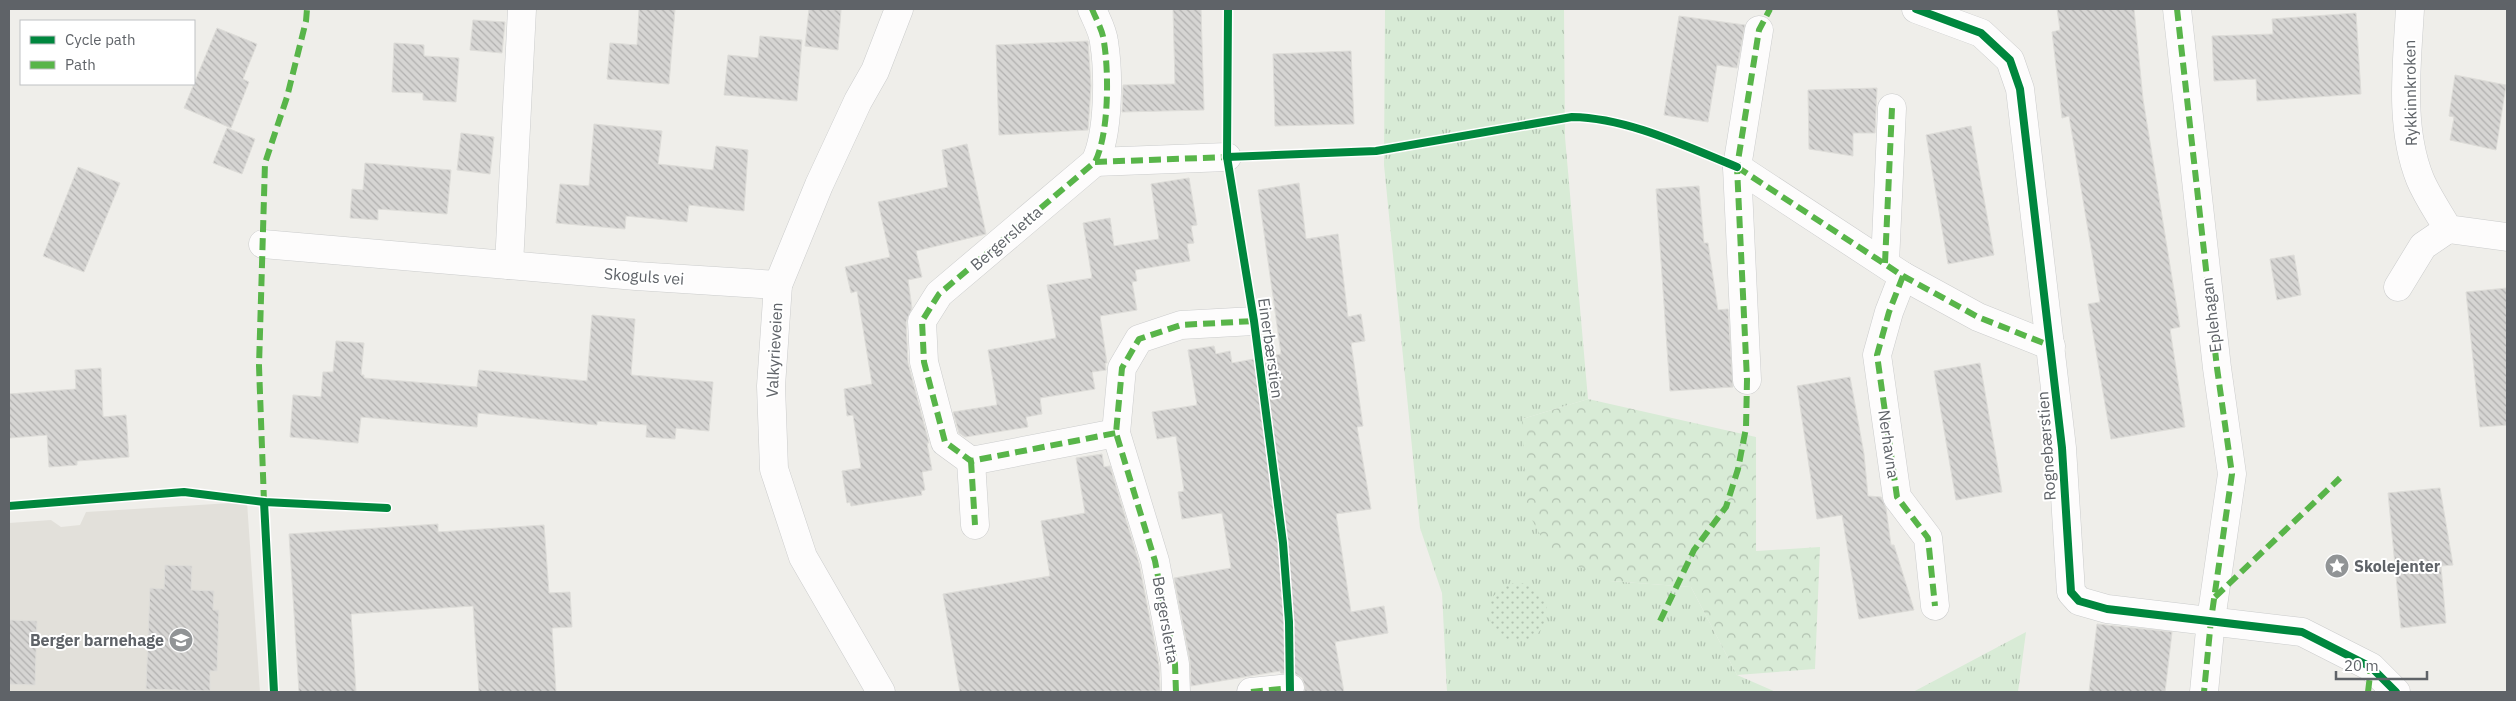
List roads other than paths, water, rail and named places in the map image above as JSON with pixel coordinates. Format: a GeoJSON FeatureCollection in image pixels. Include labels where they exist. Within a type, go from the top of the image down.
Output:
{"type":"FeatureCollection","features":[{"type":"Feature","properties":{"kind":"street"},"geometry":{"type":"LineString","coordinates":[[509,265],[522,9]]}},
{"type":"Feature","properties":{"kind":"street","name":"Valkyrieveien"},"geometry":{"type":"LineString","coordinates":[[881,692],[803,557],[774,470],[771,386],[778,285],[819,186],[858,101],[875,71],[899,9]]}},
{"type":"Feature","properties":{"kind":"street"},"geometry":{"type":"LineString","coordinates":[[1092,9],[1104,40],[1107,85],[1101,150],[1095,162],[1227,157]]}},
{"type":"Feature","properties":{"kind":"street","name":"Rognebærstien"},"geometry":{"type":"LineString","coordinates":[[1916,9],[1981,33],[2010,60],[2021,98],[2062,448],[2071,592],[2079,601],[2106,609],[2302,632],[2370,680],[2396,692]]}},
{"type":"Feature","properties":{"kind":"street","name":"Eplehagan"},"geometry":{"type":"LineString","coordinates":[[2177,9],[2217,368],[2232,474],[2211,620],[2204,692]]}},
{"type":"Feature","properties":{"kind":"street","name":"Rykkinnkroken"},"geometry":{"type":"LineString","coordinates":[[2410,9],[2407,76],[2408,123],[2412,153],[2420,180],[2448,229]]}},
{"type":"Feature","properties":{"kind":"street"},"geometry":{"type":"LineString","coordinates":[[1747,380],[1737,167],[1759,30]]}},
{"type":"Feature","properties":{"kind":"street","name":"Nerhavna"},"geometry":{"type":"LineString","coordinates":[[1892,108],[1894,270],[1889,312],[1877,355],[1897,497],[1928,538],[1935,606]]}},
{"type":"Feature","properties":{"kind":"street","name":"Bergersletta"},"geometry":{"type":"LineString","coordinates":[[971,461],[945,442],[924,362],[922,321],[940,294],[1095,162]]}},
{"type":"Feature","properties":{"kind":"street"},"geometry":{"type":"LineString","coordinates":[[1737,167],[1894,270],[1978,317],[2051,346]]}},
{"type":"Feature","properties":{"kind":"street"},"geometry":{"type":"LineString","coordinates":[[2398,287],[2423,246],[2448,229],[2507,237]]}},
{"type":"Feature","properties":{"kind":"street","name":"Skoguls vei"},"geometry":{"type":"LineString","coordinates":[[263,244],[636,276],[778,285]]}},
{"type":"Feature","properties":{"kind":"street","name":"Bergersletta"},"geometry":{"type":"LineString","coordinates":[[1176,692],[1175,664],[1155,561],[1116,433],[1122,368],[1139,339],[1181,325],[1254,321]]}},
{"type":"Feature","properties":{"kind":"street"},"geometry":{"type":"LineString","coordinates":[[975,525],[971,461],[1116,433]]}},
{"type":"Feature","properties":{"kind":"street"},"geometry":{"type":"LineString","coordinates":[[1251,692],[1290,688]]}},
{"type":"Feature","properties":{"kind":"place","name":"Skolejenter"},"geometry":{"type":"Point","coordinates":[2337,566]}},
{"type":"Feature","properties":{"kind":"place","name":"Berger barnehage"},"geometry":{"type":"Point","coordinates":[181,640]}}]}
